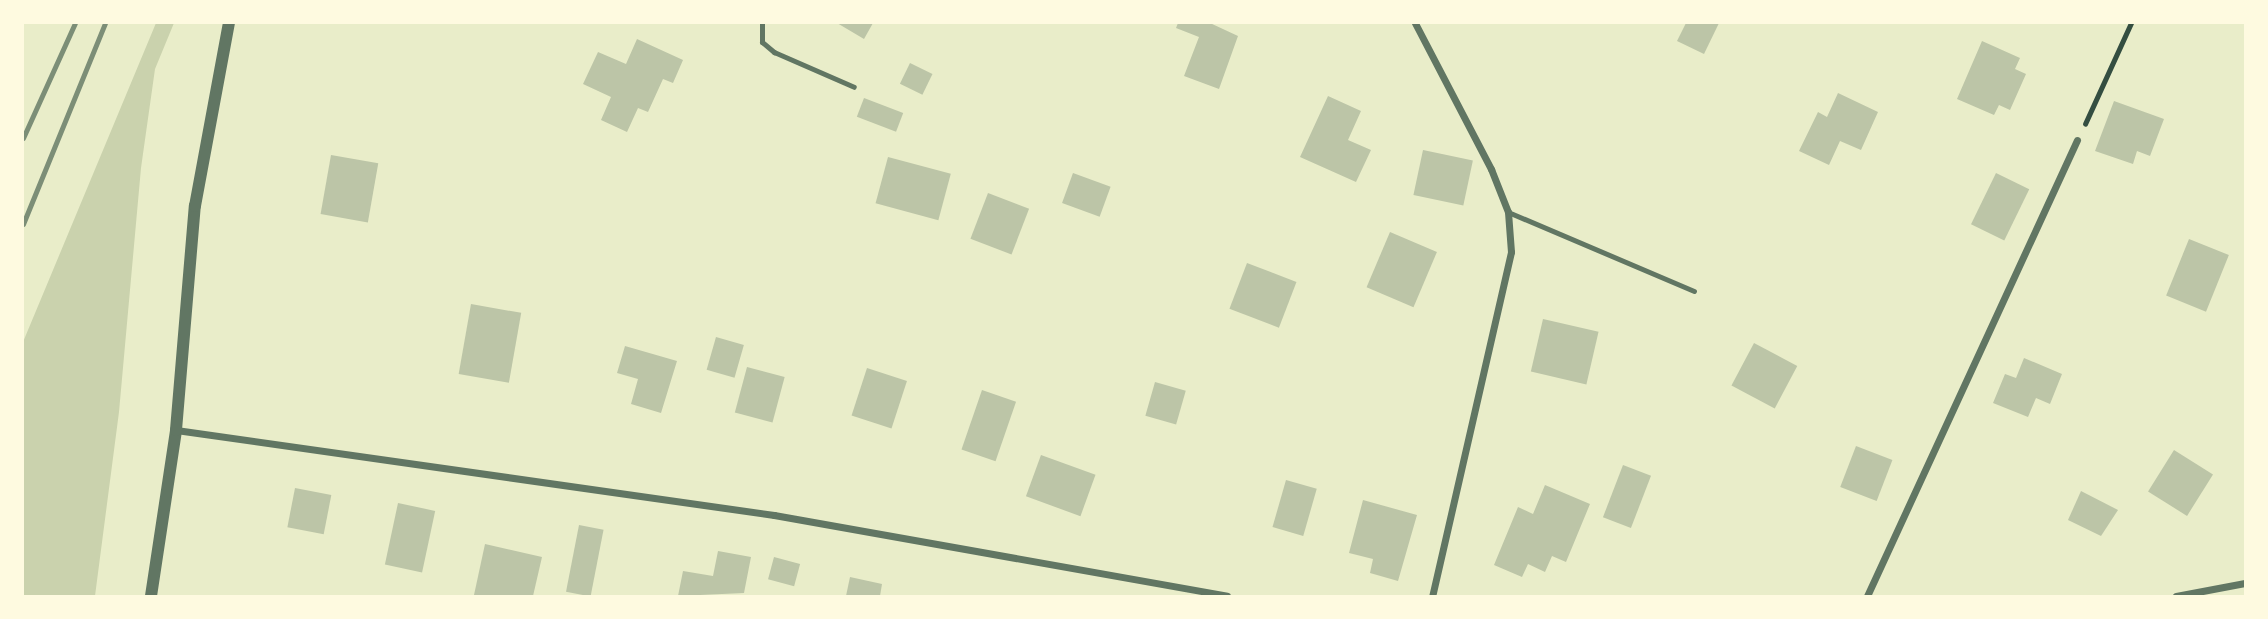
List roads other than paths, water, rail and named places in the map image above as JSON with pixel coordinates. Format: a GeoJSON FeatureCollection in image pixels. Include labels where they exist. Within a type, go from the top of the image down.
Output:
{"type":"FeatureCollection","features":[{"type":"Feature","properties":{"kind":"street"},"geometry":{"type":"LineString","coordinates":[[151,596],[176,430],[195,206],[229,23]]}},
{"type":"Feature","properties":{"kind":"street"},"geometry":{"type":"LineString","coordinates":[[1415,23],[1508,212],[1507,290],[1432,596]]}},
{"type":"Feature","properties":{"kind":"street"},"geometry":{"type":"LineString","coordinates":[[1867,596],[2077,140]]}},
{"type":"Feature","properties":{"kind":"street"},"geometry":{"type":"LineString","coordinates":[[176,430],[774,515],[1227,596]]}},
{"type":"Feature","properties":{"kind":"street"},"geometry":{"type":"LineString","coordinates":[[2176,596],[2245,583]]}},
{"type":"Feature","properties":{"kind":"lane"},"geometry":{"type":"LineString","coordinates":[[762,23],[762,42],[774,52],[854,87]]}},
{"type":"Feature","properties":{"kind":"lane"},"geometry":{"type":"LineString","coordinates":[[1508,212],[1695,291]]}},
{"type":"Feature","properties":{"kind":"railway"},"geometry":{"type":"LineString","coordinates":[[23,138],[75,23]]}},
{"type":"Feature","properties":{"kind":"railway"},"geometry":{"type":"LineString","coordinates":[[23,224],[105,23]]}}]}
